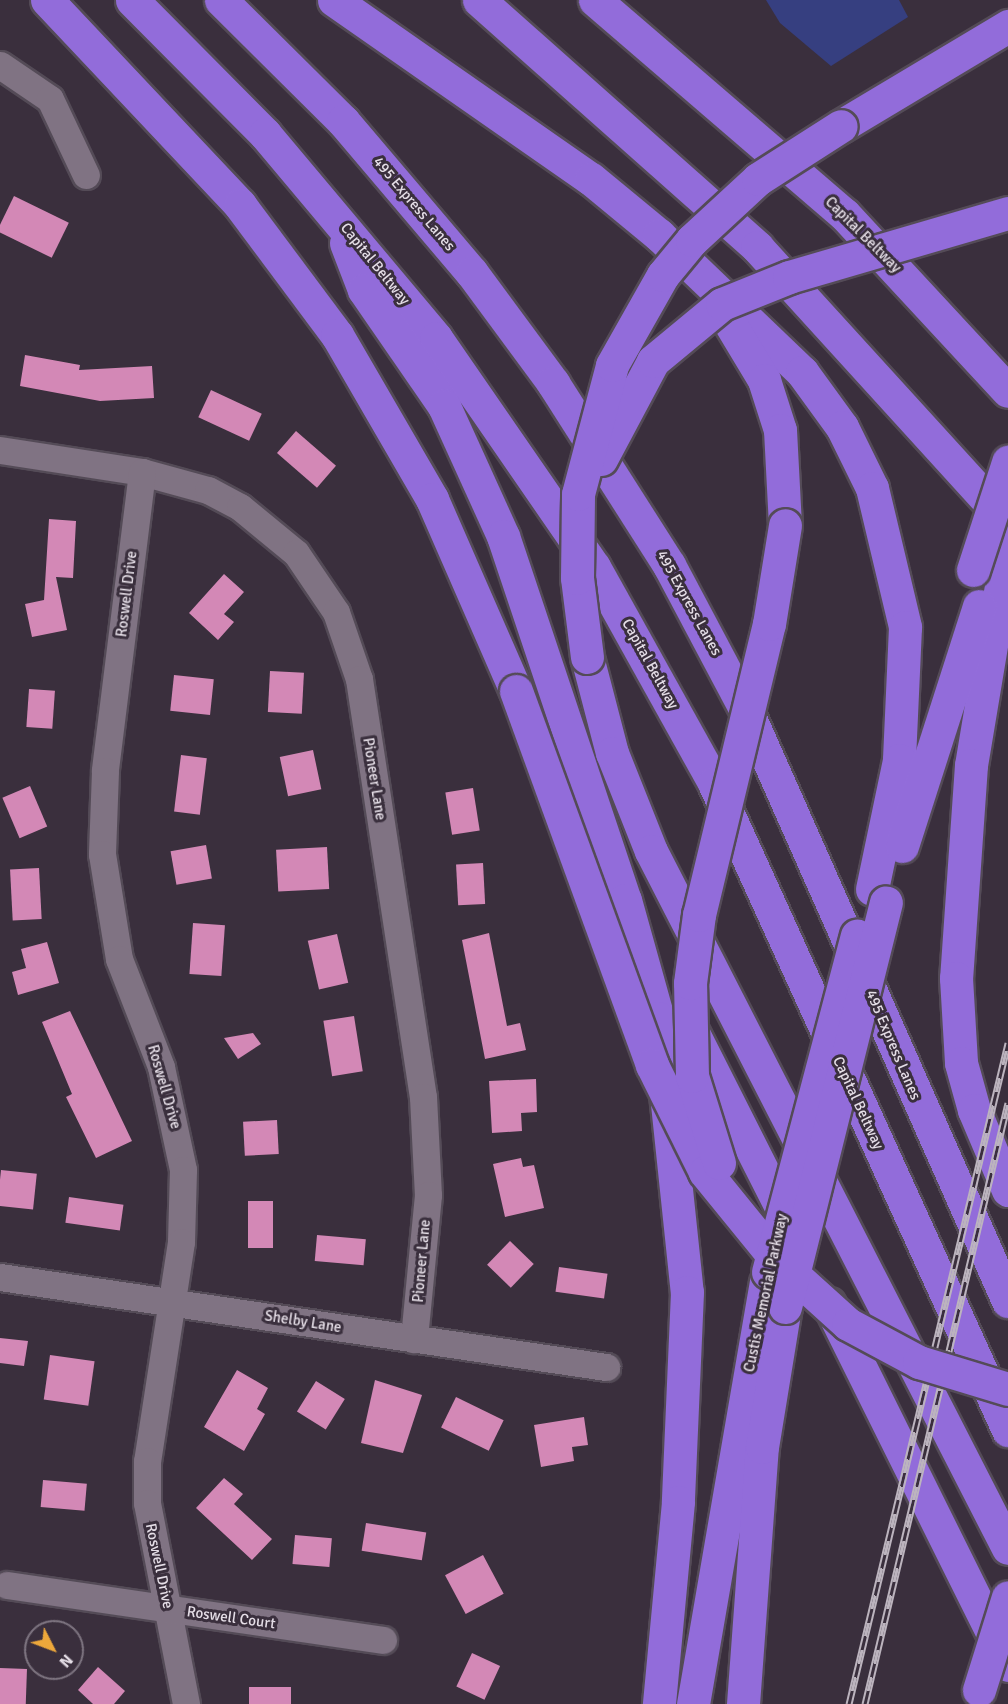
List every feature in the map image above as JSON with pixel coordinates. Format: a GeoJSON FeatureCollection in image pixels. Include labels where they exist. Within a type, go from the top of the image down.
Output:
{"type":"FeatureCollection","features":[{"type":"Feature","properties":{"kind":"highway"},"geometry":{"type":"LineString","coordinates":[[47,0],[240,205],[338,335],[437,510],[516,691],[677,1123],[705,1172],[775,1282],[819,1302],[873,1340],[950,1374],[1008,1389]]}},
{"type":"Feature","properties":{"kind":"highway","name":"Capital Beltway"},"geometry":{"type":"LineString","coordinates":[[132,0],[265,134],[334,214],[502,428],[594,567],[668,696],[714,783],[1008,1430]]}},
{"type":"Feature","properties":{"kind":"highway","name":"495 Express Lanes"},"geometry":{"type":"LineString","coordinates":[[221,0],[344,121],[472,273],[553,383],[669,565],[749,716],[1008,1301]]}},
{"type":"Feature","properties":{"kind":"highway"},"geometry":{"type":"LineString","coordinates":[[334,0],[591,179],[659,235],[802,372],[842,428],[872,488],[905,627],[906,687],[899,760],[879,895]]}},
{"type":"Feature","properties":{"kind":"highway"},"geometry":{"type":"LineString","coordinates":[[479,0],[757,247],[1008,523]]}},
{"type":"Feature","properties":{"kind":"highway","name":"Capital Beltway"},"geometry":{"type":"LineString","coordinates":[[595,0],[844,214],[1008,391]]}},
{"type":"Feature","properties":{"kind":"highway"},"geometry":{"type":"LineString","coordinates":[[1008,26],[840,126],[727,204],[663,275],[636,317],[612,365],[583,458],[577,578],[587,657],[609,742],[651,850],[1008,1548]]}},
{"type":"Feature","properties":{"kind":"highway"},"geometry":{"type":"LineString","coordinates":[[577,578],[583,523],[609,436],[653,361],[693,323],[753,288],[1008,213]]}},
{"type":"Feature","properties":{"kind":"highway"},"geometry":{"type":"LineString","coordinates":[[334,214],[364,290],[444,406],[475,467],[638,941],[665,1053],[686,1282],[682,1448],[659,1704]]}},
{"type":"Feature","properties":{"kind":"highway"},"geometry":{"type":"LineString","coordinates":[[659,235],[732,323],[764,380],[780,430],[785,525],[769,624],[699,915],[689,1040],[692,1076],[714,1150],[775,1282],[743,1704]]}},
{"type":"Feature","properties":{"kind":"highway"},"geometry":{"type":"LineString","coordinates":[[1008,462],[985,585],[956,988],[961,1063],[1008,1190]]}},
{"type":"Feature","properties":{"kind":"highway"},"geometry":{"type":"LineString","coordinates":[[879,895],[985,585],[1008,543]]}},
{"type":"Feature","properties":{"kind":"highway"},"geometry":{"type":"LineString","coordinates":[[610,855],[1008,1665]]}},
{"type":"Feature","properties":{"kind":"highway","name":"Custis Memorial Parkway"},"geometry":{"type":"LineString","coordinates":[[693,1704],[814,1087],[879,895]]}},
{"type":"Feature","properties":{"kind":"highway"},"geometry":{"type":"LineString","coordinates":[[709,1704],[743,1517],[762,1447]]}},
{"type":"Feature","properties":{"kind":"highway"},"geometry":{"type":"LineString","coordinates":[[982,1699],[1008,1597]]}},
{"type":"Feature","properties":{"kind":"highway"},"geometry":{"type":"LineString","coordinates":[[982,1699],[1008,1641]]}},
{"type":"Feature","properties":{"kind":"street"},"geometry":{"type":"LineString","coordinates":[[0,65],[50,99],[86,176]]}},
{"type":"Feature","properties":{"kind":"street","name":"Pioneer Lane"},"geometry":{"type":"LineString","coordinates":[[0,450],[142,472],[208,490],[269,528],[318,581],[350,645],[423,1097],[425,1264],[414,1339]]}},
{"type":"Feature","properties":{"kind":"street","name":"Roswell Drive"},"geometry":{"type":"LineString","coordinates":[[142,472],[105,771],[102,854],[119,959],[161,1067],[183,1170],[172,1303],[147,1461],[149,1532],[168,1609],[186,1704]]}},
{"type":"Feature","properties":{"kind":"street","name":"Shelby Lane"},"geometry":{"type":"LineString","coordinates":[[0,1277],[606,1367]]}},
{"type":"Feature","properties":{"kind":"street","name":"Roswell Court"},"geometry":{"type":"LineString","coordinates":[[7,1585],[383,1640]]}},
{"type":"Feature","properties":{"kind":"water"},"geometry":{"type":"Polygon","coordinates":[[[766,0],[899,0],[908,17],[831,66],[780,23],[766,0]]]}},
{"type":"Feature","properties":{"kind":"building"},"geometry":{"type":"Polygon","coordinates":[[[14,196],[69,223],[52,258],[0,233],[0,225],[14,196]]]}},
{"type":"Feature","properties":{"kind":"building"},"geometry":{"type":"Polygon","coordinates":[[[25,355],[80,365],[79,370],[152,366],[154,398],[100,401],[20,386],[25,355]]]}},
{"type":"Feature","properties":{"kind":"building"},"geometry":{"type":"Polygon","coordinates":[[[211,390],[262,414],[249,441],[198,417],[211,390]]]}},
{"type":"Feature","properties":{"kind":"building"},"geometry":{"type":"Polygon","coordinates":[[[296,431],[336,466],[317,488],[277,453],[296,431]]]}},
{"type":"Feature","properties":{"kind":"building"},"geometry":{"type":"Polygon","coordinates":[[[49,519],[76,521],[73,578],[56,577],[67,630],[32,637],[25,604],[44,600],[49,519]]]}},
{"type":"Feature","properties":{"kind":"building"},"geometry":{"type":"Polygon","coordinates":[[[224,574],[244,592],[224,614],[234,622],[218,640],[189,613],[224,574]]]}},
{"type":"Feature","properties":{"kind":"building"},"geometry":{"type":"Polygon","coordinates":[[[270,671],[304,673],[302,714],[268,712],[270,671]]]}},
{"type":"Feature","properties":{"kind":"building"},"geometry":{"type":"Polygon","coordinates":[[[174,675],[214,679],[210,715],[170,711],[174,675]]]}},
{"type":"Feature","properties":{"kind":"building"},"geometry":{"type":"Polygon","coordinates":[[[29,689],[55,691],[52,729],[26,727],[29,689]]]}},
{"type":"Feature","properties":{"kind":"building"},"geometry":{"type":"Polygon","coordinates":[[[313,750],[321,789],[288,796],[280,757],[313,750]]]}},
{"type":"Feature","properties":{"kind":"building"},"geometry":{"type":"Polygon","coordinates":[[[181,755],[207,758],[200,815],[174,812],[181,755]]]}},
{"type":"Feature","properties":{"kind":"building"},"geometry":{"type":"Polygon","coordinates":[[[30,786],[47,827],[20,838],[2,798],[30,786]]]}},
{"type":"Feature","properties":{"kind":"building"},"geometry":{"type":"Polygon","coordinates":[[[473,788],[480,830],[452,835],[445,792],[473,788]]]}},
{"type":"Feature","properties":{"kind":"building"},"geometry":{"type":"Polygon","coordinates":[[[206,845],[212,878],[176,885],[171,851],[206,845]]]}},
{"type":"Feature","properties":{"kind":"building"},"geometry":{"type":"Polygon","coordinates":[[[327,847],[329,889],[278,892],[276,850],[327,847]]]}},
{"type":"Feature","properties":{"kind":"building"},"geometry":{"type":"Polygon","coordinates":[[[483,863],[485,904],[458,905],[456,864],[483,863]]]}},
{"type":"Feature","properties":{"kind":"building"},"geometry":{"type":"Polygon","coordinates":[[[39,868],[42,919],[13,920],[10,870],[39,868]]]}},
{"type":"Feature","properties":{"kind":"building"},"geometry":{"type":"Polygon","coordinates":[[[193,923],[225,925],[221,976],[189,974],[193,923]]]}},
{"type":"Feature","properties":{"kind":"building"},"geometry":{"type":"Polygon","coordinates":[[[489,933],[507,1026],[520,1023],[526,1050],[485,1059],[462,940],[489,933]]]}},
{"type":"Feature","properties":{"kind":"building"},"geometry":{"type":"Polygon","coordinates":[[[337,934],[348,983],[319,989],[308,941],[337,934]]]}},
{"type":"Feature","properties":{"kind":"building"},"geometry":{"type":"Polygon","coordinates":[[[47,942],[59,983],[18,995],[12,972],[26,968],[21,949],[47,942]]]}},
{"type":"Feature","properties":{"kind":"building"},"geometry":{"type":"Polygon","coordinates":[[[70,1011],[132,1141],[96,1158],[66,1097],[72,1094],[42,1022],[70,1011]]]}},
{"type":"Feature","properties":{"kind":"building"},"geometry":{"type":"Polygon","coordinates":[[[354,1016],[363,1071],[332,1076],[323,1021],[354,1016]]]}},
{"type":"Feature","properties":{"kind":"building"},"geometry":{"type":"Polygon","coordinates":[[[253,1033],[261,1044],[238,1059],[224,1038],[253,1033]]]}},
{"type":"Feature","properties":{"kind":"building"},"geometry":{"type":"Polygon","coordinates":[[[536,1079],[537,1112],[521,1113],[522,1131],[492,1133],[489,1081],[536,1079]]]}},
{"type":"Feature","properties":{"kind":"building"},"geometry":{"type":"Polygon","coordinates":[[[277,1120],[279,1154],[245,1156],[243,1122],[277,1120]]]}},
{"type":"Feature","properties":{"kind":"building"},"geometry":{"type":"Polygon","coordinates":[[[521,1158],[523,1167],[534,1165],[544,1208],[505,1217],[493,1164],[521,1158]]]}},
{"type":"Feature","properties":{"kind":"building"},"geometry":{"type":"Polygon","coordinates":[[[1,1170],[37,1174],[33,1210],[0,1206],[1,1170]]]}},
{"type":"Feature","properties":{"kind":"building"},"geometry":{"type":"Polygon","coordinates":[[[69,1197],[123,1205],[120,1230],[65,1223],[69,1197]]]}},
{"type":"Feature","properties":{"kind":"building"},"geometry":{"type":"Polygon","coordinates":[[[248,1201],[273,1201],[273,1248],[248,1248],[248,1201]]]}},
{"type":"Feature","properties":{"kind":"building"},"geometry":{"type":"Polygon","coordinates":[[[317,1235],[366,1239],[364,1265],[315,1261],[317,1235]]]}},
{"type":"Feature","properties":{"kind":"building"},"geometry":{"type":"Polygon","coordinates":[[[510,1241],[534,1264],[511,1288],[487,1265],[510,1241]]]}},
{"type":"Feature","properties":{"kind":"building"},"geometry":{"type":"Polygon","coordinates":[[[559,1267],[608,1274],[604,1299],[556,1292],[559,1267]]]}},
{"type":"Feature","properties":{"kind":"building"},"geometry":{"type":"Polygon","coordinates":[[[0,1338],[28,1341],[24,1366],[0,1363],[0,1338]]]}},
{"type":"Feature","properties":{"kind":"building"},"geometry":{"type":"Polygon","coordinates":[[[50,1355],[95,1361],[88,1406],[44,1400],[50,1355]]]}},
{"type":"Feature","properties":{"kind":"building"},"geometry":{"type":"Polygon","coordinates":[[[237,1370],[268,1388],[257,1409],[265,1414],[244,1451],[204,1427],[237,1370]]]}},
{"type":"Feature","properties":{"kind":"building"},"geometry":{"type":"Polygon","coordinates":[[[375,1380],[422,1395],[403,1453],[361,1443],[375,1380]]]}},
{"type":"Feature","properties":{"kind":"building"},"geometry":{"type":"Polygon","coordinates":[[[316,1381],[345,1399],[326,1430],[297,1412],[316,1381]]]}},
{"type":"Feature","properties":{"kind":"building"},"geometry":{"type":"Polygon","coordinates":[[[456,1397],[504,1420],[489,1451],[441,1428],[456,1397]]]}},
{"type":"Feature","properties":{"kind":"building"},"geometry":{"type":"Polygon","coordinates":[[[584,1417],[588,1445],[572,1447],[574,1461],[541,1467],[534,1425],[584,1417]]]}},
{"type":"Feature","properties":{"kind":"building"},"geometry":{"type":"Polygon","coordinates":[[[224,1478],[243,1494],[234,1504],[272,1539],[252,1560],[196,1508],[224,1478]]]}},
{"type":"Feature","properties":{"kind":"building"},"geometry":{"type":"Polygon","coordinates":[[[43,1480],[87,1484],[84,1511],[41,1507],[43,1480]]]}},
{"type":"Feature","properties":{"kind":"building"},"geometry":{"type":"Polygon","coordinates":[[[366,1523],[426,1533],[422,1560],[362,1551],[366,1523]]]}},
{"type":"Feature","properties":{"kind":"building"},"geometry":{"type":"Polygon","coordinates":[[[295,1535],[332,1538],[329,1567],[292,1564],[295,1535]]]}},
{"type":"Feature","properties":{"kind":"building"},"geometry":{"type":"Polygon","coordinates":[[[483,1555],[504,1594],[466,1614],[445,1575],[483,1555]]]}},
{"type":"Feature","properties":{"kind":"building"},"geometry":{"type":"Polygon","coordinates":[[[472,1653],[500,1666],[484,1700],[456,1687],[472,1653]]]}},
{"type":"Feature","properties":{"kind":"building"},"geometry":{"type":"Polygon","coordinates":[[[98,1667],[125,1691],[114,1704],[93,1704],[78,1690],[98,1667]]]}},
{"type":"Feature","properties":{"kind":"building"},"geometry":{"type":"Polygon","coordinates":[[[0,1668],[24,1669],[24,1680],[27,1680],[26,1704],[0,1704],[0,1668]]]}},
{"type":"Feature","properties":{"kind":"building"},"geometry":{"type":"Polygon","coordinates":[[[249,1687],[291,1687],[291,1704],[249,1704],[249,1687]]]}},
{"type":"Feature","properties":{"kind":"railway"},"geometry":{"type":"LineString","coordinates":[[849,1704],[1008,1043]]}},
{"type":"Feature","properties":{"kind":"railway"},"geometry":{"type":"LineString","coordinates":[[865,1704],[1008,1103]]}}]}
